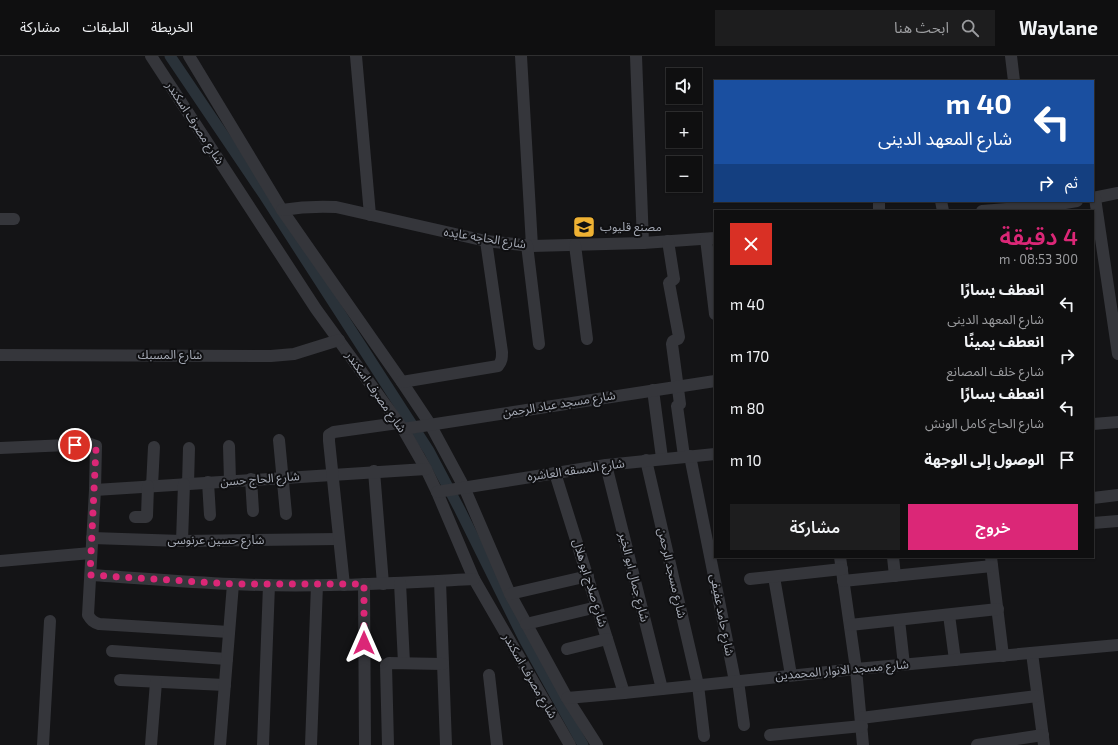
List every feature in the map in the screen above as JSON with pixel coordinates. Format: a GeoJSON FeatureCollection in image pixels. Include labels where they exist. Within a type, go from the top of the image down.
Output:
{"type":"FeatureCollection","features":[{"type":"Feature","properties":{"kind":"street","name":"شارع مصرف اسكندر"},"geometry":{"type":"LineString","coordinates":[[151,56],[316,309],[400,426],[426,469],[474,579],[570,745]]}},
{"type":"Feature","properties":{"kind":"street","name":"شارع مصرف اسكندر"},"geometry":{"type":"LineString","coordinates":[[189,56],[282,210],[430,424],[464,487],[510,594],[567,698],[597,745]]}},
{"type":"Feature","properties":{"kind":"street"},"geometry":{"type":"LineString","coordinates":[[356,56],[370,215]]}},
{"type":"Feature","properties":{"kind":"street"},"geometry":{"type":"LineString","coordinates":[[521,56],[530,246],[539,344]]}},
{"type":"Feature","properties":{"kind":"street"},"geometry":{"type":"LineString","coordinates":[[636,56],[643,243]]}},
{"type":"Feature","properties":{"kind":"street"},"geometry":{"type":"LineString","coordinates":[[1011,56],[1014,80]]}},
{"type":"Feature","properties":{"kind":"street"},"geometry":{"type":"LineString","coordinates":[[1118,193],[1094,198],[1118,354]]}},
{"type":"Feature","properties":{"kind":"street"},"geometry":{"type":"LineString","coordinates":[[989,210],[1031,204],[1054,208],[1074,202]]}},
{"type":"Feature","properties":{"kind":"street","name":"شارع الحاجه عايده"},"geometry":{"type":"LineString","coordinates":[[282,210],[318,206],[341,208],[486,241],[530,246],[643,243],[710,239]]}},
{"type":"Feature","properties":{"kind":"street"},"geometry":{"type":"LineString","coordinates":[[0,219],[14,219]]}},
{"type":"Feature","properties":{"kind":"street"},"geometry":{"type":"LineString","coordinates":[[710,239],[714,299]]}},
{"type":"Feature","properties":{"kind":"street"},"geometry":{"type":"LineString","coordinates":[[402,382],[498,366],[501,363],[502,352],[486,241]]}},
{"type":"Feature","properties":{"kind":"street","name":"شارع حامد عفيفى"},"geometry":{"type":"LineString","coordinates":[[668,241],[674,279],[669,283],[679,337],[672,342],[680,405],[677,406],[736,681],[744,725]]}},
{"type":"Feature","properties":{"kind":"street"},"geometry":{"type":"LineString","coordinates":[[575,244],[588,339]]}},
{"type":"Feature","properties":{"kind":"street","name":"شارع المسبك"},"geometry":{"type":"LineString","coordinates":[[0,355],[271,356],[294,354],[339,340]]}},
{"type":"Feature","properties":{"kind":"street","name":"شارع مسجد عباد الرحمن"},"geometry":{"type":"LineString","coordinates":[[332,474],[328,438],[331,433],[430,424],[714,381]]}},
{"type":"Feature","properties":{"kind":"street"},"geometry":{"type":"LineString","coordinates":[[653,390],[662,458]]}},
{"type":"Feature","properties":{"kind":"street"},"geometry":{"type":"LineString","coordinates":[[1094,424],[1118,422]]}},
{"type":"Feature","properties":{"kind":"street"},"geometry":{"type":"LineString","coordinates":[[279,440],[284,477],[286,514]]}},
{"type":"Feature","properties":{"kind":"street"},"geometry":{"type":"LineString","coordinates":[[0,448],[90,444],[96,446],[88,615],[90,619],[99,624],[229,632]]}},
{"type":"Feature","properties":{"kind":"street"},"geometry":{"type":"LineString","coordinates":[[229,446],[230,481]]}},
{"type":"Feature","properties":{"kind":"street"},"geometry":{"type":"LineString","coordinates":[[134,517],[147,517],[154,447]]}},
{"type":"Feature","properties":{"kind":"street"},"geometry":{"type":"LineString","coordinates":[[182,541],[189,448]]}},
{"type":"Feature","properties":{"kind":"street","name":"شارع المسقه العاشره"},"geometry":{"type":"LineString","coordinates":[[437,492],[606,465],[662,458],[714,454]]}},
{"type":"Feature","properties":{"kind":"street","name":"شارع مسجد الرحمن"},"geometry":{"type":"LineString","coordinates":[[646,460],[698,685],[704,736]]}},
{"type":"Feature","properties":{"kind":"street","name":"شارع جمال ابو الخير"},"geometry":{"type":"LineString","coordinates":[[606,465],[662,689]]}},
{"type":"Feature","properties":{"kind":"street","name":"شارع الحاج حسن"},"geometry":{"type":"LineString","coordinates":[[95,490],[374,471],[426,469]]}},
{"type":"Feature","properties":{"kind":"street"},"geometry":{"type":"LineString","coordinates":[[374,471],[383,584]]}},
{"type":"Feature","properties":{"kind":"street","name":"شارع صلاح ابو هلال"},"geometry":{"type":"LineString","coordinates":[[555,473],[624,693]]}},
{"type":"Feature","properties":{"kind":"street"},"geometry":{"type":"LineString","coordinates":[[332,474],[344,585]]}},
{"type":"Feature","properties":{"kind":"street"},"geometry":{"type":"LineString","coordinates":[[251,479],[253,511]]}},
{"type":"Feature","properties":{"kind":"street"},"geometry":{"type":"LineString","coordinates":[[208,482],[210,515]]}},
{"type":"Feature","properties":{"kind":"street"},"geometry":{"type":"LineString","coordinates":[[1094,498],[1118,495]]}},
{"type":"Feature","properties":{"kind":"street"},"geometry":{"type":"LineString","coordinates":[[1094,523],[1118,521]]}},
{"type":"Feature","properties":{"kind":"street","name":"شارع حسين عرنوسى"},"geometry":{"type":"LineString","coordinates":[[92,538],[182,541],[339,539]]}},
{"type":"Feature","properties":{"kind":"street"},"geometry":{"type":"LineString","coordinates":[[0,561],[91,553]]}},
{"type":"Feature","properties":{"kind":"street"},"geometry":{"type":"LineString","coordinates":[[893,558],[895,576]]}},
{"type":"Feature","properties":{"kind":"street"},"geometry":{"type":"LineString","coordinates":[[844,581],[895,576],[992,561],[1003,656]]}},
{"type":"Feature","properties":{"kind":"street"},"geometry":{"type":"LineString","coordinates":[[750,579],[774,577],[841,563],[856,669],[864,745]]}},
{"type":"Feature","properties":{"kind":"street"},"geometry":{"type":"LineString","coordinates":[[90,575],[269,585],[383,584],[474,579]]}},
{"type":"Feature","properties":{"kind":"street"},"geometry":{"type":"LineString","coordinates":[[510,594],[588,576]]}},
{"type":"Feature","properties":{"kind":"street"},"geometry":{"type":"LineString","coordinates":[[774,577],[791,675]]}},
{"type":"Feature","properties":{"kind":"street"},"geometry":{"type":"LineString","coordinates":[[440,581],[446,745]]}},
{"type":"Feature","properties":{"kind":"street"},"geometry":{"type":"LineString","coordinates":[[400,583],[404,663]]}},
{"type":"Feature","properties":{"kind":"street"},"geometry":{"type":"LineString","coordinates":[[220,745],[233,584]]}},
{"type":"Feature","properties":{"kind":"street"},"geometry":{"type":"LineString","coordinates":[[364,584],[365,745]]}},
{"type":"Feature","properties":{"kind":"street"},"geometry":{"type":"LineString","coordinates":[[263,745],[269,585]]}},
{"type":"Feature","properties":{"kind":"street"},"geometry":{"type":"LineString","coordinates":[[311,745],[317,585]]}},
{"type":"Feature","properties":{"kind":"street"},"geometry":{"type":"LineString","coordinates":[[526,624],[597,608]]}},
{"type":"Feature","properties":{"kind":"street"},"geometry":{"type":"LineString","coordinates":[[850,625],[998,609]]}},
{"type":"Feature","properties":{"kind":"street"},"geometry":{"type":"LineString","coordinates":[[949,615],[955,660]]}},
{"type":"Feature","properties":{"kind":"street"},"geometry":{"type":"LineString","coordinates":[[899,620],[904,665]]}},
{"type":"Feature","properties":{"kind":"street"},"geometry":{"type":"LineString","coordinates":[[43,745],[50,622]]}},
{"type":"Feature","properties":{"kind":"street"},"geometry":{"type":"LineString","coordinates":[[567,649],[607,639]]}},
{"type":"Feature","properties":{"kind":"street","name":"شارع مسجد الانوار المحمدين"},"geometry":{"type":"LineString","coordinates":[[567,698],[791,675],[1118,645]]}},
{"type":"Feature","properties":{"kind":"street"},"geometry":{"type":"LineString","coordinates":[[112,651],[227,659]]}},
{"type":"Feature","properties":{"kind":"street"},"geometry":{"type":"LineString","coordinates":[[977,745],[1043,740],[1032,653]]}},
{"type":"Feature","properties":{"kind":"street"},"geometry":{"type":"LineString","coordinates":[[388,745],[386,668],[389,663],[443,664]]}},
{"type":"Feature","properties":{"kind":"street"},"geometry":{"type":"LineString","coordinates":[[490,675],[497,745]]}},
{"type":"Feature","properties":{"kind":"street"},"geometry":{"type":"LineString","coordinates":[[120,680],[225,685]]}},
{"type":"Feature","properties":{"kind":"street"},"geometry":{"type":"LineString","coordinates":[[151,745],[156,682]]}},
{"type":"Feature","properties":{"kind":"street"},"geometry":{"type":"LineString","coordinates":[[770,735],[1037,696]]}},
{"type":"Feature","properties":{"kind":"waterway"},"geometry":{"type":"LineString","coordinates":[[170,56],[264,195],[429,451],[524,639],[583,745]]}},
{"type":"Feature","properties":{"kind":"place","name":"مصنع قليوب"},"geometry":{"type":"Point","coordinates":[584,227]}},
{"type":"Feature","properties":{"kind":"route"},"geometry":{"type":"LineString","coordinates":[[75,445],[93,444],[96,446],[90,575],[233,584],[364,584],[364,643]]}}]}
